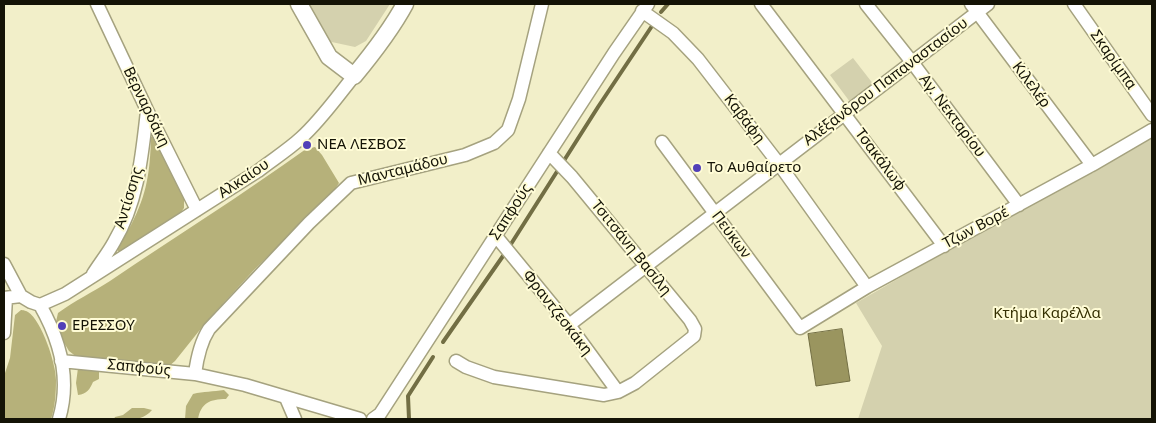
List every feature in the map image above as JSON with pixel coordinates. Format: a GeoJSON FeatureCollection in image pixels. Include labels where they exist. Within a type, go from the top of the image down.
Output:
{"type":"FeatureCollection","features":[{"type":"Feature","properties":{"kind":"street","name":"Βερναρδάκη"},"geometry":{"type":"LineString","coordinates":[[97,4],[197,210]]}},
{"type":"Feature","properties":{"kind":"street"},"geometry":{"type":"LineString","coordinates":[[299,4],[330,57],[354,76]]}},
{"type":"Feature","properties":{"kind":"street","name":"Αλκαίου"},"geometry":{"type":"LineString","coordinates":[[40,305],[65,294],[197,210],[258,171],[300,139],[331,105],[380,44],[405,4]]}},
{"type":"Feature","properties":{"kind":"street","name":"Μανταμάδου"},"geometry":{"type":"LineString","coordinates":[[194,374],[199,350],[203,338],[209,329],[309,223],[350,185],[355,182],[465,155],[494,143],[508,130],[519,99],[542,4]]}},
{"type":"Feature","properties":{"kind":"street","name":"Τσακάλωφ"},"geometry":{"type":"LineString","coordinates":[[761,4],[944,246]]}},
{"type":"Feature","properties":{"kind":"street","name":"Αγ. Νεκταρίου"},"geometry":{"type":"LineString","coordinates":[[866,4],[1019,205]]}},
{"type":"Feature","properties":{"kind":"street","name":"Αλέξανδρου Παπαναστασίου"},"geometry":{"type":"LineString","coordinates":[[569,325],[912,62],[974,8],[988,4]]}},
{"type":"Feature","properties":{"kind":"street","name":"Σκαρίμπα"},"geometry":{"type":"LineString","coordinates":[[1074,4],[1152,115]]}},
{"type":"Feature","properties":{"kind":"street","name":"Σαπφούς"},"geometry":{"type":"LineString","coordinates":[[373,419],[380,414],[495,235],[552,156],[645,7]]}},
{"type":"Feature","properties":{"kind":"street","name":"Καβάφη"},"geometry":{"type":"LineString","coordinates":[[645,7],[698,59],[779,164],[867,287]]}},
{"type":"Feature","properties":{"kind":"street","name":"Κιλελέρ"},"geometry":{"type":"LineString","coordinates":[[974,8],[1092,165]]}},
{"type":"Feature","properties":{"kind":"street","name":"Αντίσσης"},"geometry":{"type":"LineString","coordinates":[[90,278],[115,242],[128,210],[140,166],[147,110]]}},
{"type":"Feature","properties":{"kind":"street","name":"Τζων Βορέ"},"geometry":{"type":"LineString","coordinates":[[800,328],[867,287],[1092,165],[1152,130]]}},
{"type":"Feature","properties":{"kind":"street","name":"Πεύκων"},"geometry":{"type":"LineString","coordinates":[[662,142],[800,328]]}},
{"type":"Feature","properties":{"kind":"street","name":"Τσιτσάνη Βασίλη"},"geometry":{"type":"LineString","coordinates":[[552,156],[572,176],[646,266],[690,320],[695,330],[692,338],[635,383],[618,392]]}},
{"type":"Feature","properties":{"kind":"street","name":"Φραντζεσκάκη"},"geometry":{"type":"LineString","coordinates":[[495,235],[569,325],[618,392]]}},
{"type":"Feature","properties":{"kind":"street"},"geometry":{"type":"LineString","coordinates":[[4,264],[21,296],[40,305],[53,329],[62,360],[64,376],[65,394],[59,419]]}},
{"type":"Feature","properties":{"kind":"street"},"geometry":{"type":"LineString","coordinates":[[4,333],[5,298],[21,296]]}},
{"type":"Feature","properties":{"kind":"street","name":"Σαπφούς"},"geometry":{"type":"LineString","coordinates":[[62,360],[194,374],[226,381],[360,419]]}},
{"type":"Feature","properties":{"kind":"street"},"geometry":{"type":"LineString","coordinates":[[456,361],[466,367],[494,377],[592,394],[604,395],[618,392]]}},
{"type":"Feature","properties":{"kind":"street"},"geometry":{"type":"LineString","coordinates":[[286,398],[295,419]]}},
{"type":"Feature","properties":{"kind":"green space"},"geometry":{"type":"Polygon","coordinates":[[[307,4],[390,4],[366,41],[355,47],[327,41],[307,4]]]}},
{"type":"Feature","properties":{"kind":"green space"},"geometry":{"type":"Polygon","coordinates":[[[853,58],[874,85],[850,102],[830,75],[853,58]]]}},
{"type":"Feature","properties":{"kind":"green space","name":"Κτήμα Καρέλλα"},"geometry":{"type":"Polygon","coordinates":[[[1152,136],[1152,419],[858,419],[882,346],[856,303],[1152,136]]]}},
{"type":"Feature","properties":{"kind":"shaded area"},"geometry":{"type":"Polygon","coordinates":[[[156,135],[184,199],[184,208],[179,215],[121,253],[117,250],[118,247],[131,225],[144,193],[150,161],[151,137],[156,135]]]}},
{"type":"Feature","properties":{"kind":"shaded area"},"geometry":{"type":"Polygon","coordinates":[[[315,147],[339,183],[335,189],[253,271],[168,367],[78,358],[69,351],[55,326],[58,313],[110,281],[306,149],[315,147]]]}},
{"type":"Feature","properties":{"kind":"shaded area"},"geometry":{"type":"Polygon","coordinates":[[[21,310],[28,312],[38,324],[51,354],[56,380],[55,400],[51,419],[4,419],[4,376],[10,358],[15,315],[21,310]]]}},
{"type":"Feature","properties":{"kind":"shaded area"},"geometry":{"type":"Polygon","coordinates":[[[842,329],[850,381],[816,386],[808,334],[842,329]]]}},
{"type":"Feature","properties":{"kind":"shaded area"},"geometry":{"type":"Polygon","coordinates":[[[78,368],[99,371],[99,379],[93,382],[86,392],[78,395],[76,383],[78,368]]]}},
{"type":"Feature","properties":{"kind":"shaded area"},"geometry":{"type":"Polygon","coordinates":[[[224,390],[229,395],[226,399],[207,403],[201,409],[198,419],[185,419],[186,406],[193,394],[224,390]]]}},
{"type":"Feature","properties":{"kind":"shaded area"},"geometry":{"type":"Polygon","coordinates":[[[132,408],[152,410],[139,418],[114,419],[123,415],[132,408]]]}},
{"type":"Feature","properties":{"kind":"waterway"},"geometry":{"type":"LineString","coordinates":[[661,12],[668,4]]}},
{"type":"Feature","properties":{"kind":"waterway"},"geometry":{"type":"LineString","coordinates":[[511,244],[652,26]]}},
{"type":"Feature","properties":{"kind":"waterway"},"geometry":{"type":"LineString","coordinates":[[443,342],[503,256]]}},
{"type":"Feature","properties":{"kind":"waterway"},"geometry":{"type":"LineString","coordinates":[[409,419],[408,396],[433,357]]}},
{"type":"Feature","properties":{"kind":"place","name":"ΝΕΑ ΛΕΣΒΟΣ"},"geometry":{"type":"Point","coordinates":[307,145]}},
{"type":"Feature","properties":{"kind":"place","name":"Το Αυθαίρετο"},"geometry":{"type":"Point","coordinates":[697,168]}},
{"type":"Feature","properties":{"kind":"place","name":"ΕΡΕΣΣΟΥ"},"geometry":{"type":"Point","coordinates":[62,326]}}]}
